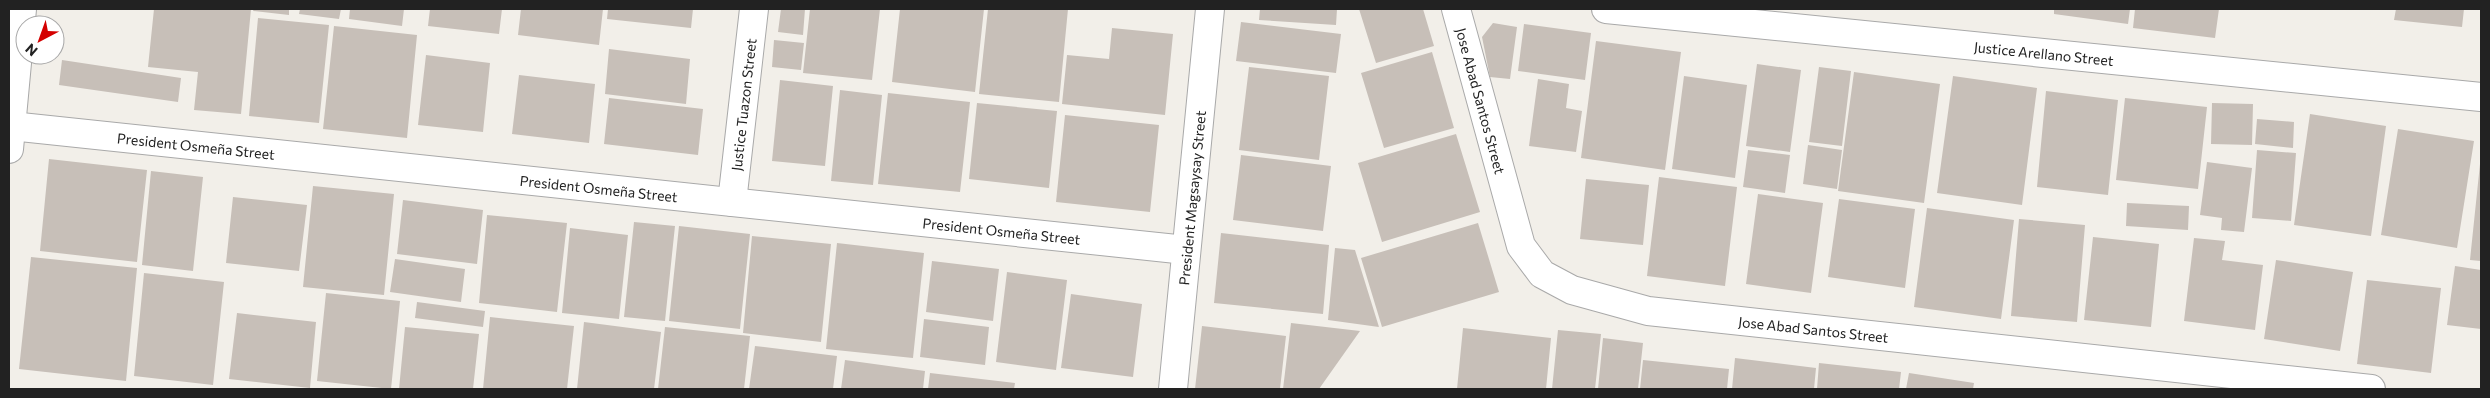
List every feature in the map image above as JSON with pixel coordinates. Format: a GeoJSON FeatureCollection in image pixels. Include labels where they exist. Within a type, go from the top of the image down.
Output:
{"type":"FeatureCollection","features":[{"type":"Feature","properties":{"kind":"street"},"geometry":{"type":"LineString","coordinates":[[10,137],[22,9]]}},
{"type":"Feature","properties":{"kind":"street","name":"Justice Tuazon Street"},"geometry":{"type":"LineString","coordinates":[[732,202],[754,9]]}},
{"type":"Feature","properties":{"kind":"street","name":"President Magsaysay Street"},"geometry":{"type":"LineString","coordinates":[[1173,388],[1210,9]]}},
{"type":"Feature","properties":{"kind":"street","name":"Jose Abad Santos Street"},"geometry":{"type":"LineString","coordinates":[[1456,9],[1521,246],[1542,274],[1572,290],[1648,311],[2371,389]]}},
{"type":"Feature","properties":{"kind":"street","name":"Justice Arellano Street"},"geometry":{"type":"LineString","coordinates":[[1606,9],[2481,97]]}},
{"type":"Feature","properties":{"kind":"street","name":"President Osmeña Street"},"geometry":{"type":"LineString","coordinates":[[10,137],[732,202],[1186,250]]}},
{"type":"Feature","properties":{"kind":"building"},"geometry":{"type":"Polygon","coordinates":[[[154,9],[251,9],[241,114],[194,110],[198,72],[148,67],[154,9]]]}},
{"type":"Feature","properties":{"kind":"building"},"geometry":{"type":"Polygon","coordinates":[[[254,9],[289,9],[289,15],[253,11],[254,9]]]}},
{"type":"Feature","properties":{"kind":"building"},"geometry":{"type":"Polygon","coordinates":[[[300,9],[341,9],[339,19],[299,14],[300,9]]]}},
{"type":"Feature","properties":{"kind":"building"},"geometry":{"type":"Polygon","coordinates":[[[350,9],[404,9],[402,26],[349,19],[350,9]]]}},
{"type":"Feature","properties":{"kind":"building"},"geometry":{"type":"Polygon","coordinates":[[[430,9],[502,9],[499,34],[428,26],[430,9]]]}},
{"type":"Feature","properties":{"kind":"building"},"geometry":{"type":"Polygon","coordinates":[[[521,9],[603,9],[599,45],[518,35],[521,9]]]}},
{"type":"Feature","properties":{"kind":"building"},"geometry":{"type":"Polygon","coordinates":[[[608,9],[693,9],[691,28],[607,19],[608,9]]]}},
{"type":"Feature","properties":{"kind":"building"},"geometry":{"type":"Polygon","coordinates":[[[781,9],[805,9],[803,35],[778,32],[781,9]]]}},
{"type":"Feature","properties":{"kind":"building"},"geometry":{"type":"Polygon","coordinates":[[[810,9],[880,9],[872,80],[803,73],[810,9]]]}},
{"type":"Feature","properties":{"kind":"building"},"geometry":{"type":"Polygon","coordinates":[[[900,9],[984,9],[975,92],[892,82],[900,9]]]}},
{"type":"Feature","properties":{"kind":"building"},"geometry":{"type":"Polygon","coordinates":[[[988,9],[1068,9],[1059,102],[979,94],[988,9]]]}},
{"type":"Feature","properties":{"kind":"building"},"geometry":{"type":"Polygon","coordinates":[[[1260,9],[1337,9],[1336,25],[1259,20],[1260,9]]]}},
{"type":"Feature","properties":{"kind":"building"},"geometry":{"type":"Polygon","coordinates":[[[1359,9],[1423,9],[1434,46],[1376,63],[1359,9]]]}},
{"type":"Feature","properties":{"kind":"building"},"geometry":{"type":"Polygon","coordinates":[[[2054,9],[2130,9],[2128,24],[2054,14],[2054,9]]]}},
{"type":"Feature","properties":{"kind":"building"},"geometry":{"type":"Polygon","coordinates":[[[2135,9],[2219,9],[2215,38],[2133,28],[2135,9]]]}},
{"type":"Feature","properties":{"kind":"building"},"geometry":{"type":"Polygon","coordinates":[[[2396,9],[2464,9],[2462,27],[2394,20],[2396,9]]]}},
{"type":"Feature","properties":{"kind":"building"},"geometry":{"type":"Polygon","coordinates":[[[258,18],[329,25],[319,123],[249,116],[258,18]]]}},
{"type":"Feature","properties":{"kind":"building"},"geometry":{"type":"Polygon","coordinates":[[[1241,22],[1341,34],[1336,73],[1236,61],[1241,22]]]}},
{"type":"Feature","properties":{"kind":"building"},"geometry":{"type":"Polygon","coordinates":[[[1493,23],[1517,27],[1510,79],[1490,77],[1482,37],[1493,23]]]}},
{"type":"Feature","properties":{"kind":"building"},"geometry":{"type":"Polygon","coordinates":[[[1524,24],[1591,33],[1585,80],[1518,71],[1524,24]]]}},
{"type":"Feature","properties":{"kind":"building"},"geometry":{"type":"Polygon","coordinates":[[[334,26],[417,35],[407,138],[323,129],[334,26]]]}},
{"type":"Feature","properties":{"kind":"building"},"geometry":{"type":"Polygon","coordinates":[[[1112,28],[1173,34],[1165,115],[1062,104],[1067,55],[1109,59],[1112,28]]]}},
{"type":"Feature","properties":{"kind":"building"},"geometry":{"type":"Polygon","coordinates":[[[774,40],[804,43],[801,70],[772,67],[774,40]]]}},
{"type":"Feature","properties":{"kind":"building"},"geometry":{"type":"Polygon","coordinates":[[[1596,41],[1681,52],[1665,170],[1581,158],[1596,41]]]}},
{"type":"Feature","properties":{"kind":"building"},"geometry":{"type":"Polygon","coordinates":[[[609,49],[690,59],[686,104],[605,94],[609,49]]]}},
{"type":"Feature","properties":{"kind":"building"},"geometry":{"type":"Polygon","coordinates":[[[1432,52],[1454,128],[1384,148],[1361,73],[1432,52]]]}},
{"type":"Feature","properties":{"kind":"building"},"geometry":{"type":"Polygon","coordinates":[[[426,55],[490,63],[483,132],[418,125],[426,55]]]}},
{"type":"Feature","properties":{"kind":"building"},"geometry":{"type":"Polygon","coordinates":[[[65,60],[181,78],[178,102],[59,85],[61,65],[65,65],[65,60]]]}},
{"type":"Feature","properties":{"kind":"building"},"geometry":{"type":"Polygon","coordinates":[[[1757,64],[1801,70],[1790,152],[1746,146],[1757,64]]]}},
{"type":"Feature","properties":{"kind":"building"},"geometry":{"type":"Polygon","coordinates":[[[1249,67],[1329,76],[1319,160],[1239,150],[1249,67]]]}},
{"type":"Feature","properties":{"kind":"building"},"geometry":{"type":"Polygon","coordinates":[[[1819,67],[1851,71],[1842,146],[1809,142],[1819,67]]]}},
{"type":"Feature","properties":{"kind":"building"},"geometry":{"type":"Polygon","coordinates":[[[1854,72],[1940,84],[1924,203],[1838,191],[1854,72]]]}},
{"type":"Feature","properties":{"kind":"building"},"geometry":{"type":"Polygon","coordinates":[[[519,75],[595,84],[589,143],[512,134],[519,75]]]}},
{"type":"Feature","properties":{"kind":"building"},"geometry":{"type":"Polygon","coordinates":[[[1684,76],[1747,85],[1735,178],[1672,169],[1684,76]]]}},
{"type":"Feature","properties":{"kind":"building"},"geometry":{"type":"Polygon","coordinates":[[[1953,76],[2037,88],[2022,205],[1937,193],[1953,76]]]}},
{"type":"Feature","properties":{"kind":"building"},"geometry":{"type":"Polygon","coordinates":[[[1538,79],[1569,84],[1566,108],[1582,111],[1576,152],[1529,146],[1538,79]]]}},
{"type":"Feature","properties":{"kind":"building"},"geometry":{"type":"Polygon","coordinates":[[[780,80],[833,86],[825,166],[772,161],[780,80]]]}},
{"type":"Feature","properties":{"kind":"building"},"geometry":{"type":"Polygon","coordinates":[[[840,90],[882,95],[873,185],[831,181],[840,90]]]}},
{"type":"Feature","properties":{"kind":"building"},"geometry":{"type":"Polygon","coordinates":[[[2046,91],[2118,100],[2108,195],[2037,187],[2046,91]]]}},
{"type":"Feature","properties":{"kind":"building"},"geometry":{"type":"Polygon","coordinates":[[[888,93],[970,102],[960,192],[878,184],[888,93]]]}},
{"type":"Feature","properties":{"kind":"building"},"geometry":{"type":"Polygon","coordinates":[[[609,98],[703,109],[698,155],[604,144],[609,98]]]}},
{"type":"Feature","properties":{"kind":"building"},"geometry":{"type":"Polygon","coordinates":[[[2125,98],[2207,107],[2198,189],[2116,180],[2125,98]]]}},
{"type":"Feature","properties":{"kind":"building"},"geometry":{"type":"Polygon","coordinates":[[[977,103],[1057,111],[1049,188],[969,179],[977,103]]]}},
{"type":"Feature","properties":{"kind":"building"},"geometry":{"type":"Polygon","coordinates":[[[2212,103],[2253,104],[2252,145],[2211,144],[2212,103]]]}},
{"type":"Feature","properties":{"kind":"building"},"geometry":{"type":"Polygon","coordinates":[[[2310,114],[2386,126],[2371,236],[2294,225],[2310,114]]]}},
{"type":"Feature","properties":{"kind":"building"},"geometry":{"type":"Polygon","coordinates":[[[1065,115],[1159,125],[1150,212],[1056,202],[1065,115]]]}},
{"type":"Feature","properties":{"kind":"building"},"geometry":{"type":"Polygon","coordinates":[[[2257,119],[2294,122],[2293,148],[2255,144],[2257,119]]]}},
{"type":"Feature","properties":{"kind":"building"},"geometry":{"type":"Polygon","coordinates":[[[2398,129],[2474,141],[2457,248],[2381,235],[2398,129]]]}},
{"type":"Feature","properties":{"kind":"building"},"geometry":{"type":"Polygon","coordinates":[[[1456,134],[1480,212],[1382,242],[1358,163],[1456,134]]]}},
{"type":"Feature","properties":{"kind":"building"},"geometry":{"type":"Polygon","coordinates":[[[1808,145],[1842,150],[1837,189],[1803,184],[1808,145]]]}},
{"type":"Feature","properties":{"kind":"building"},"geometry":{"type":"Polygon","coordinates":[[[1748,150],[1790,155],[1785,193],[1743,187],[1748,150]]]}},
{"type":"Feature","properties":{"kind":"building"},"geometry":{"type":"Polygon","coordinates":[[[2257,150],[2296,153],[2291,221],[2252,218],[2257,150]]]}},
{"type":"Feature","properties":{"kind":"building"},"geometry":{"type":"Polygon","coordinates":[[[1241,155],[1331,166],[1323,231],[1233,220],[1241,155]]]}},
{"type":"Feature","properties":{"kind":"building"},"geometry":{"type":"Polygon","coordinates":[[[49,159],[147,170],[137,262],[40,251],[49,159]]]}},
{"type":"Feature","properties":{"kind":"building"},"geometry":{"type":"Polygon","coordinates":[[[2207,162],[2252,168],[2244,232],[2221,230],[2222,218],[2200,215],[2207,162]]]}},
{"type":"Feature","properties":{"kind":"building"},"geometry":{"type":"Polygon","coordinates":[[[2481,165],[2481,261],[2470,260],[2481,165]]]}},
{"type":"Feature","properties":{"kind":"building"},"geometry":{"type":"Polygon","coordinates":[[[151,171],[203,177],[193,271],[142,265],[151,171]]]}},
{"type":"Feature","properties":{"kind":"building"},"geometry":{"type":"Polygon","coordinates":[[[1659,177],[1737,187],[1725,286],[1647,276],[1659,177]]]}},
{"type":"Feature","properties":{"kind":"building"},"geometry":{"type":"Polygon","coordinates":[[[1586,179],[1649,185],[1643,245],[1580,239],[1586,179]]]}},
{"type":"Feature","properties":{"kind":"building"},"geometry":{"type":"Polygon","coordinates":[[[313,186],[394,194],[384,295],[303,287],[313,186]]]}},
{"type":"Feature","properties":{"kind":"building"},"geometry":{"type":"Polygon","coordinates":[[[1758,194],[1823,203],[1811,293],[1746,284],[1758,194]]]}},
{"type":"Feature","properties":{"kind":"building"},"geometry":{"type":"Polygon","coordinates":[[[233,197],[307,205],[299,271],[226,263],[233,197]]]}},
{"type":"Feature","properties":{"kind":"building"},"geometry":{"type":"Polygon","coordinates":[[[1839,199],[1915,209],[1905,288],[1828,277],[1839,199]]]}},
{"type":"Feature","properties":{"kind":"building"},"geometry":{"type":"Polygon","coordinates":[[[403,200],[483,210],[477,264],[397,254],[403,200]]]}},
{"type":"Feature","properties":{"kind":"building"},"geometry":{"type":"Polygon","coordinates":[[[2127,203],[2189,206],[2188,230],[2126,226],[2127,203]]]}},
{"type":"Feature","properties":{"kind":"building"},"geometry":{"type":"Polygon","coordinates":[[[1927,208],[2014,220],[2001,319],[1914,307],[1927,208]]]}},
{"type":"Feature","properties":{"kind":"building"},"geometry":{"type":"Polygon","coordinates":[[[487,215],[567,223],[557,312],[479,303],[487,215]]]}},
{"type":"Feature","properties":{"kind":"building"},"geometry":{"type":"Polygon","coordinates":[[[2019,219],[2085,225],[2077,322],[2011,316],[2019,219]]]}},
{"type":"Feature","properties":{"kind":"building"},"geometry":{"type":"Polygon","coordinates":[[[634,222],[675,226],[665,321],[624,317],[634,222]]]}},
{"type":"Feature","properties":{"kind":"building"},"geometry":{"type":"Polygon","coordinates":[[[1478,223],[1499,292],[1382,327],[1361,258],[1478,223]]]}},
{"type":"Feature","properties":{"kind":"building"},"geometry":{"type":"Polygon","coordinates":[[[679,226],[750,234],[740,329],[669,321],[679,226]]]}},
{"type":"Feature","properties":{"kind":"building"},"geometry":{"type":"Polygon","coordinates":[[[570,228],[628,235],[619,319],[562,313],[570,228]]]}},
{"type":"Feature","properties":{"kind":"building"},"geometry":{"type":"Polygon","coordinates":[[[1221,233],[1329,245],[1323,314],[1214,303],[1221,233]]]}},
{"type":"Feature","properties":{"kind":"building"},"geometry":{"type":"Polygon","coordinates":[[[752,236],[831,244],[821,342],[743,333],[752,236]]]}},
{"type":"Feature","properties":{"kind":"building"},"geometry":{"type":"Polygon","coordinates":[[[2093,237],[2159,244],[2151,327],[2084,320],[2093,237]]]}},
{"type":"Feature","properties":{"kind":"building"},"geometry":{"type":"Polygon","coordinates":[[[2194,238],[2225,241],[2222,260],[2263,265],[2255,330],[2184,321],[2194,238]]]}},
{"type":"Feature","properties":{"kind":"building"},"geometry":{"type":"Polygon","coordinates":[[[837,243],[924,253],[913,358],[826,349],[837,243]]]}},
{"type":"Feature","properties":{"kind":"building"},"geometry":{"type":"Polygon","coordinates":[[[1335,248],[1355,250],[1379,327],[1328,320],[1335,248]]]}},
{"type":"Feature","properties":{"kind":"building"},"geometry":{"type":"Polygon","coordinates":[[[31,257],[137,268],[126,381],[19,369],[31,257]]]}},
{"type":"Feature","properties":{"kind":"building"},"geometry":{"type":"Polygon","coordinates":[[[395,259],[465,269],[461,302],[390,292],[395,259]]]}},
{"type":"Feature","properties":{"kind":"building"},"geometry":{"type":"Polygon","coordinates":[[[2276,260],[2353,272],[2340,351],[2264,339],[2276,260]]]}},
{"type":"Feature","properties":{"kind":"building"},"geometry":{"type":"Polygon","coordinates":[[[932,261],[999,269],[993,321],[926,312],[932,261]]]}},
{"type":"Feature","properties":{"kind":"building"},"geometry":{"type":"Polygon","coordinates":[[[2455,266],[2481,270],[2481,329],[2447,325],[2455,266]]]}},
{"type":"Feature","properties":{"kind":"building"},"geometry":{"type":"Polygon","coordinates":[[[1007,272],[1067,280],[1056,370],[996,362],[1007,272]]]}},
{"type":"Feature","properties":{"kind":"building"},"geometry":{"type":"Polygon","coordinates":[[[144,273],[224,282],[213,385],[134,376],[144,273]]]}},
{"type":"Feature","properties":{"kind":"building"},"geometry":{"type":"Polygon","coordinates":[[[2367,280],[2441,288],[2431,373],[2357,364],[2367,280]]]}},
{"type":"Feature","properties":{"kind":"building"},"geometry":{"type":"Polygon","coordinates":[[[326,293],[400,301],[391,389],[317,381],[326,293]]]}},
{"type":"Feature","properties":{"kind":"building"},"geometry":{"type":"Polygon","coordinates":[[[1071,294],[1142,304],[1133,377],[1061,368],[1071,294]]]}},
{"type":"Feature","properties":{"kind":"building"},"geometry":{"type":"Polygon","coordinates":[[[417,302],[485,311],[483,327],[415,318],[417,302]]]}},
{"type":"Feature","properties":{"kind":"building"},"geometry":{"type":"Polygon","coordinates":[[[237,313],[316,322],[310,388],[229,379],[237,313]]]}},
{"type":"Feature","properties":{"kind":"building"},"geometry":{"type":"Polygon","coordinates":[[[490,317],[574,326],[567,389],[483,389],[490,317]]]}},
{"type":"Feature","properties":{"kind":"building"},"geometry":{"type":"Polygon","coordinates":[[[924,319],[989,327],[985,365],[920,357],[924,319]]]}},
{"type":"Feature","properties":{"kind":"building"},"geometry":{"type":"Polygon","coordinates":[[[584,322],[661,332],[654,389],[577,389],[584,322]]]}},
{"type":"Feature","properties":{"kind":"building"},"geometry":{"type":"Polygon","coordinates":[[[1291,323],[1360,331],[1319,389],[1283,389],[1291,323]]]}},
{"type":"Feature","properties":{"kind":"building"},"geometry":{"type":"Polygon","coordinates":[[[1202,326],[1286,336],[1280,389],[1195,389],[1202,326]]]}},
{"type":"Feature","properties":{"kind":"building"},"geometry":{"type":"Polygon","coordinates":[[[405,327],[479,334],[473,389],[399,389],[405,327]]]}},
{"type":"Feature","properties":{"kind":"building"},"geometry":{"type":"Polygon","coordinates":[[[665,327],[750,336],[744,389],[658,389],[665,327]]]}},
{"type":"Feature","properties":{"kind":"building"},"geometry":{"type":"Polygon","coordinates":[[[1463,328],[1551,338],[1546,389],[1457,389],[1463,328]]]}},
{"type":"Feature","properties":{"kind":"building"},"geometry":{"type":"Polygon","coordinates":[[[1558,330],[1601,334],[1595,389],[1552,389],[1558,330]]]}},
{"type":"Feature","properties":{"kind":"building"},"geometry":{"type":"Polygon","coordinates":[[[1603,338],[1643,343],[1638,389],[1598,389],[1603,338]]]}},
{"type":"Feature","properties":{"kind":"building"},"geometry":{"type":"Polygon","coordinates":[[[755,346],[837,356],[833,389],[749,389],[755,346]]]}},
{"type":"Feature","properties":{"kind":"building"},"geometry":{"type":"Polygon","coordinates":[[[1735,358],[1816,368],[1814,389],[1732,389],[1735,358]]]}},
{"type":"Feature","properties":{"kind":"building"},"geometry":{"type":"Polygon","coordinates":[[[845,360],[925,371],[923,389],[841,389],[845,360]]]}},
{"type":"Feature","properties":{"kind":"building"},"geometry":{"type":"Polygon","coordinates":[[[1643,360],[1729,369],[1727,389],[1640,389],[1643,360]]]}},
{"type":"Feature","properties":{"kind":"building"},"geometry":{"type":"Polygon","coordinates":[[[1819,363],[1901,372],[1899,389],[1817,389],[1819,363]]]}},
{"type":"Feature","properties":{"kind":"building"},"geometry":{"type":"Polygon","coordinates":[[[930,373],[1015,383],[1014,389],[928,389],[930,373]]]}},
{"type":"Feature","properties":{"kind":"building"},"geometry":{"type":"Polygon","coordinates":[[[1909,373],[1974,383],[1973,389],[1906,389],[1909,373]]]}}]}
